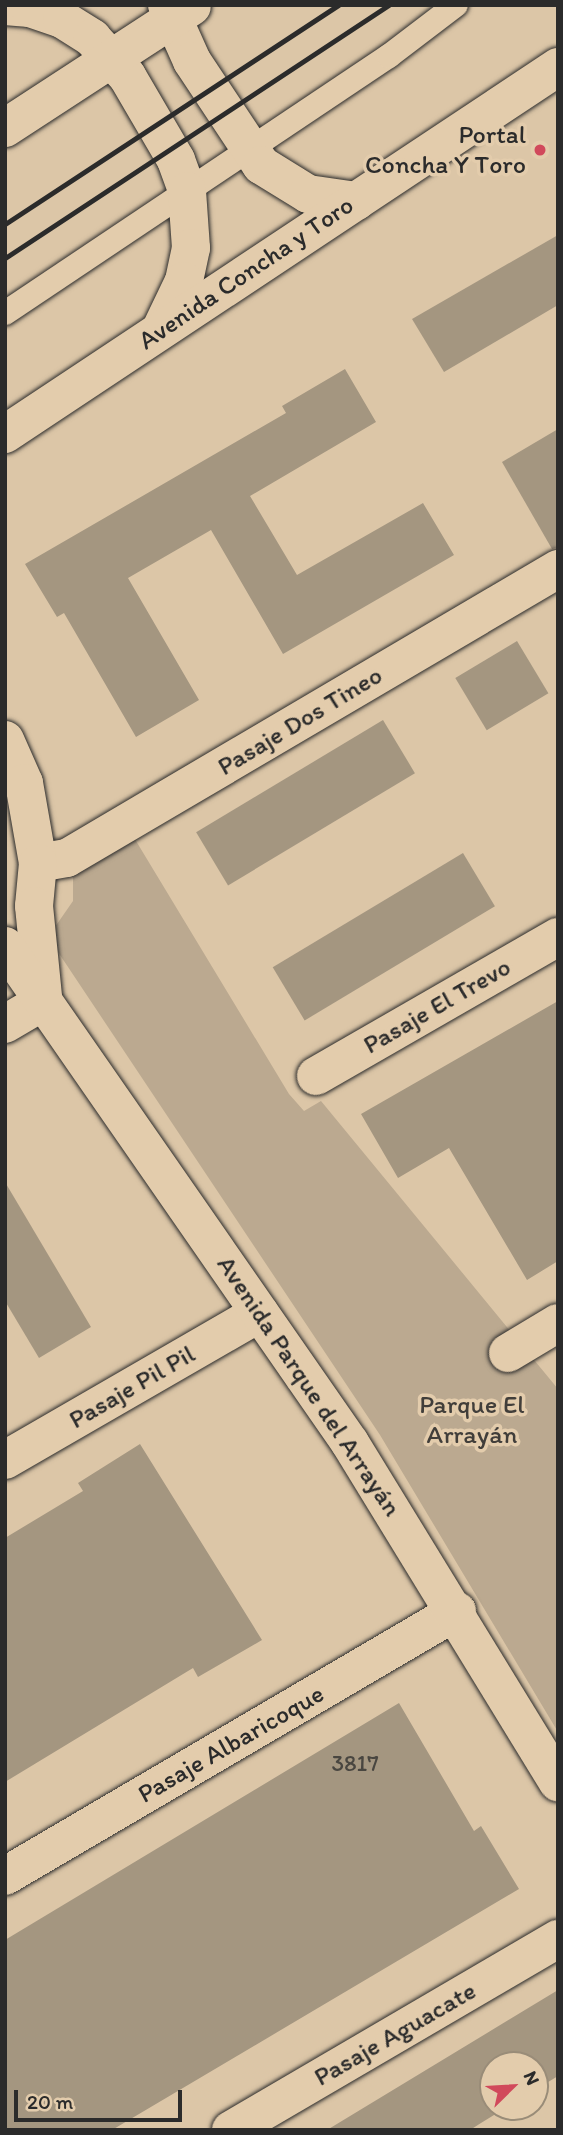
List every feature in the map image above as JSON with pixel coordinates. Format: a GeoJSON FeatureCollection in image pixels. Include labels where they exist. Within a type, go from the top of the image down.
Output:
{"type":"FeatureCollection","features":[{"type":"Feature","properties":{"kind":"street"},"geometry":{"type":"LineString","coordinates":[[5,6],[30,8],[62,19],[113,57],[162,133],[187,191],[191,248],[184,281],[160,331]]}},
{"type":"Feature","properties":{"kind":"street"},"geometry":{"type":"LineString","coordinates":[[5,128],[113,57],[178,10],[192,61],[247,151],[292,187],[323,198],[356,201]]}},
{"type":"Feature","properties":{"kind":"street","name":"Avenida Concha y Toro"},"geometry":{"type":"LineString","coordinates":[[5,434],[558,67]]}},
{"type":"Feature","properties":{"kind":"street","name":"Pasaje Dos Tineo"},"geometry":{"type":"LineString","coordinates":[[38,863],[78,852],[558,569]]}},
{"type":"Feature","properties":{"kind":"street","name":"Avenida Parque del Arrayán"},"geometry":{"type":"LineString","coordinates":[[5,740],[24,783],[38,863],[34,917],[44,1001]]}},
{"type":"Feature","properties":{"kind":"street","name":"Pasaje El Trevo"},"geometry":{"type":"LineString","coordinates":[[316,1076],[558,937]]}},
{"type":"Feature","properties":{"kind":"street","name":"Avenida Parque del Arrayán"},"geometry":{"type":"LineString","coordinates":[[5,946],[350,1443],[457,1611],[558,1782]]}},
{"type":"Feature","properties":{"kind":"street"},"geometry":{"type":"LineString","coordinates":[[5,1024],[44,1001]]}},
{"type":"Feature","properties":{"kind":"street","name":"Pasaje Pil Pil"},"geometry":{"type":"LineString","coordinates":[[5,1461],[260,1313]]}},
{"type":"Feature","properties":{"kind":"street"},"geometry":{"type":"LineString","coordinates":[[508,1353],[558,1323]]}},
{"type":"Feature","properties":{"kind":"street","name":"Pasaje Albaricoque"},"geometry":{"type":"LineString","coordinates":[[5,1876],[457,1611]]}},
{"type":"Feature","properties":{"kind":"street","name":"Pasaje Aguacate"},"geometry":{"type":"LineString","coordinates":[[231,2130],[558,1939]]}},
{"type":"Feature","properties":{"kind":"lane"},"geometry":{"type":"LineString","coordinates":[[5,313],[247,151],[456,5]]}},
{"type":"Feature","properties":{"kind":"green space","name":"Parque El Arrayán"},"geometry":{"type":"Polygon","coordinates":[[[133,836],[289,1094],[304,1111],[321,1101],[558,1389],[558,1732],[380,1435],[48,937],[73,901],[73,868],[133,836]]]}},
{"type":"Feature","properties":{"kind":"building"},"geometry":{"type":"Polygon","coordinates":[[[558,235],[558,305],[444,372],[412,319],[558,235]]]}},
{"type":"Feature","properties":{"kind":"building"},"geometry":{"type":"Polygon","coordinates":[[[345,369],[376,422],[250,496],[297,575],[423,503],[454,555],[283,654],[211,530],[128,578],[199,700],[136,737],[64,613],[57,617],[25,564],[286,413],[282,406],[345,369]]]}},
{"type":"Feature","properties":{"kind":"building"},"geometry":{"type":"Polygon","coordinates":[[[558,429],[558,547],[552,549],[502,462],[558,429]]]}},
{"type":"Feature","properties":{"kind":"building"},"geometry":{"type":"Polygon","coordinates":[[[517,641],[548,693],[487,730],[455,678],[517,641]]]}},
{"type":"Feature","properties":{"kind":"building"},"geometry":{"type":"Polygon","coordinates":[[[383,720],[415,773],[228,885],[196,832],[383,720]]]}},
{"type":"Feature","properties":{"kind":"building"},"geometry":{"type":"Polygon","coordinates":[[[463,853],[495,906],[305,1020],[273,967],[463,853]]]}},
{"type":"Feature","properties":{"kind":"building"},"geometry":{"type":"Polygon","coordinates":[[[558,1001],[558,1261],[527,1280],[449,1148],[398,1178],[361,1114],[558,1001]]]}},
{"type":"Feature","properties":{"kind":"building"},"geometry":{"type":"Polygon","coordinates":[[[5,1182],[91,1327],[39,1358],[5,1301],[5,1182]]]}},
{"type":"Feature","properties":{"kind":"building"},"geometry":{"type":"Polygon","coordinates":[[[140,1444],[262,1640],[198,1677],[193,1668],[5,1782],[5,1538],[83,1491],[78,1483],[140,1444]]]}},
{"type":"Feature","properties":{"kind":"building"},"geometry":{"type":"Polygon","coordinates":[[[399,1703],[474,1831],[481,1826],[519,1889],[112,2130],[5,2130],[5,1940],[399,1703]]]}},
{"type":"Feature","properties":{"kind":"building"},"geometry":{"type":"Polygon","coordinates":[[[558,1990],[558,2076],[549,2081],[549,2051],[479,2051],[479,2121],[484,2121],[470,2130],[327,2130],[558,1990]]]}},
{"type":"Feature","properties":{"kind":"railway"},"geometry":{"type":"LineString","coordinates":[[5,224],[339,5]]}},
{"type":"Feature","properties":{"kind":"railway"},"geometry":{"type":"LineString","coordinates":[[5,258],[389,5]]}},
{"type":"Feature","properties":{"kind":"place","name":"Portal Concha Y Toro"},"geometry":{"type":"Point","coordinates":[540,150]}}]}
